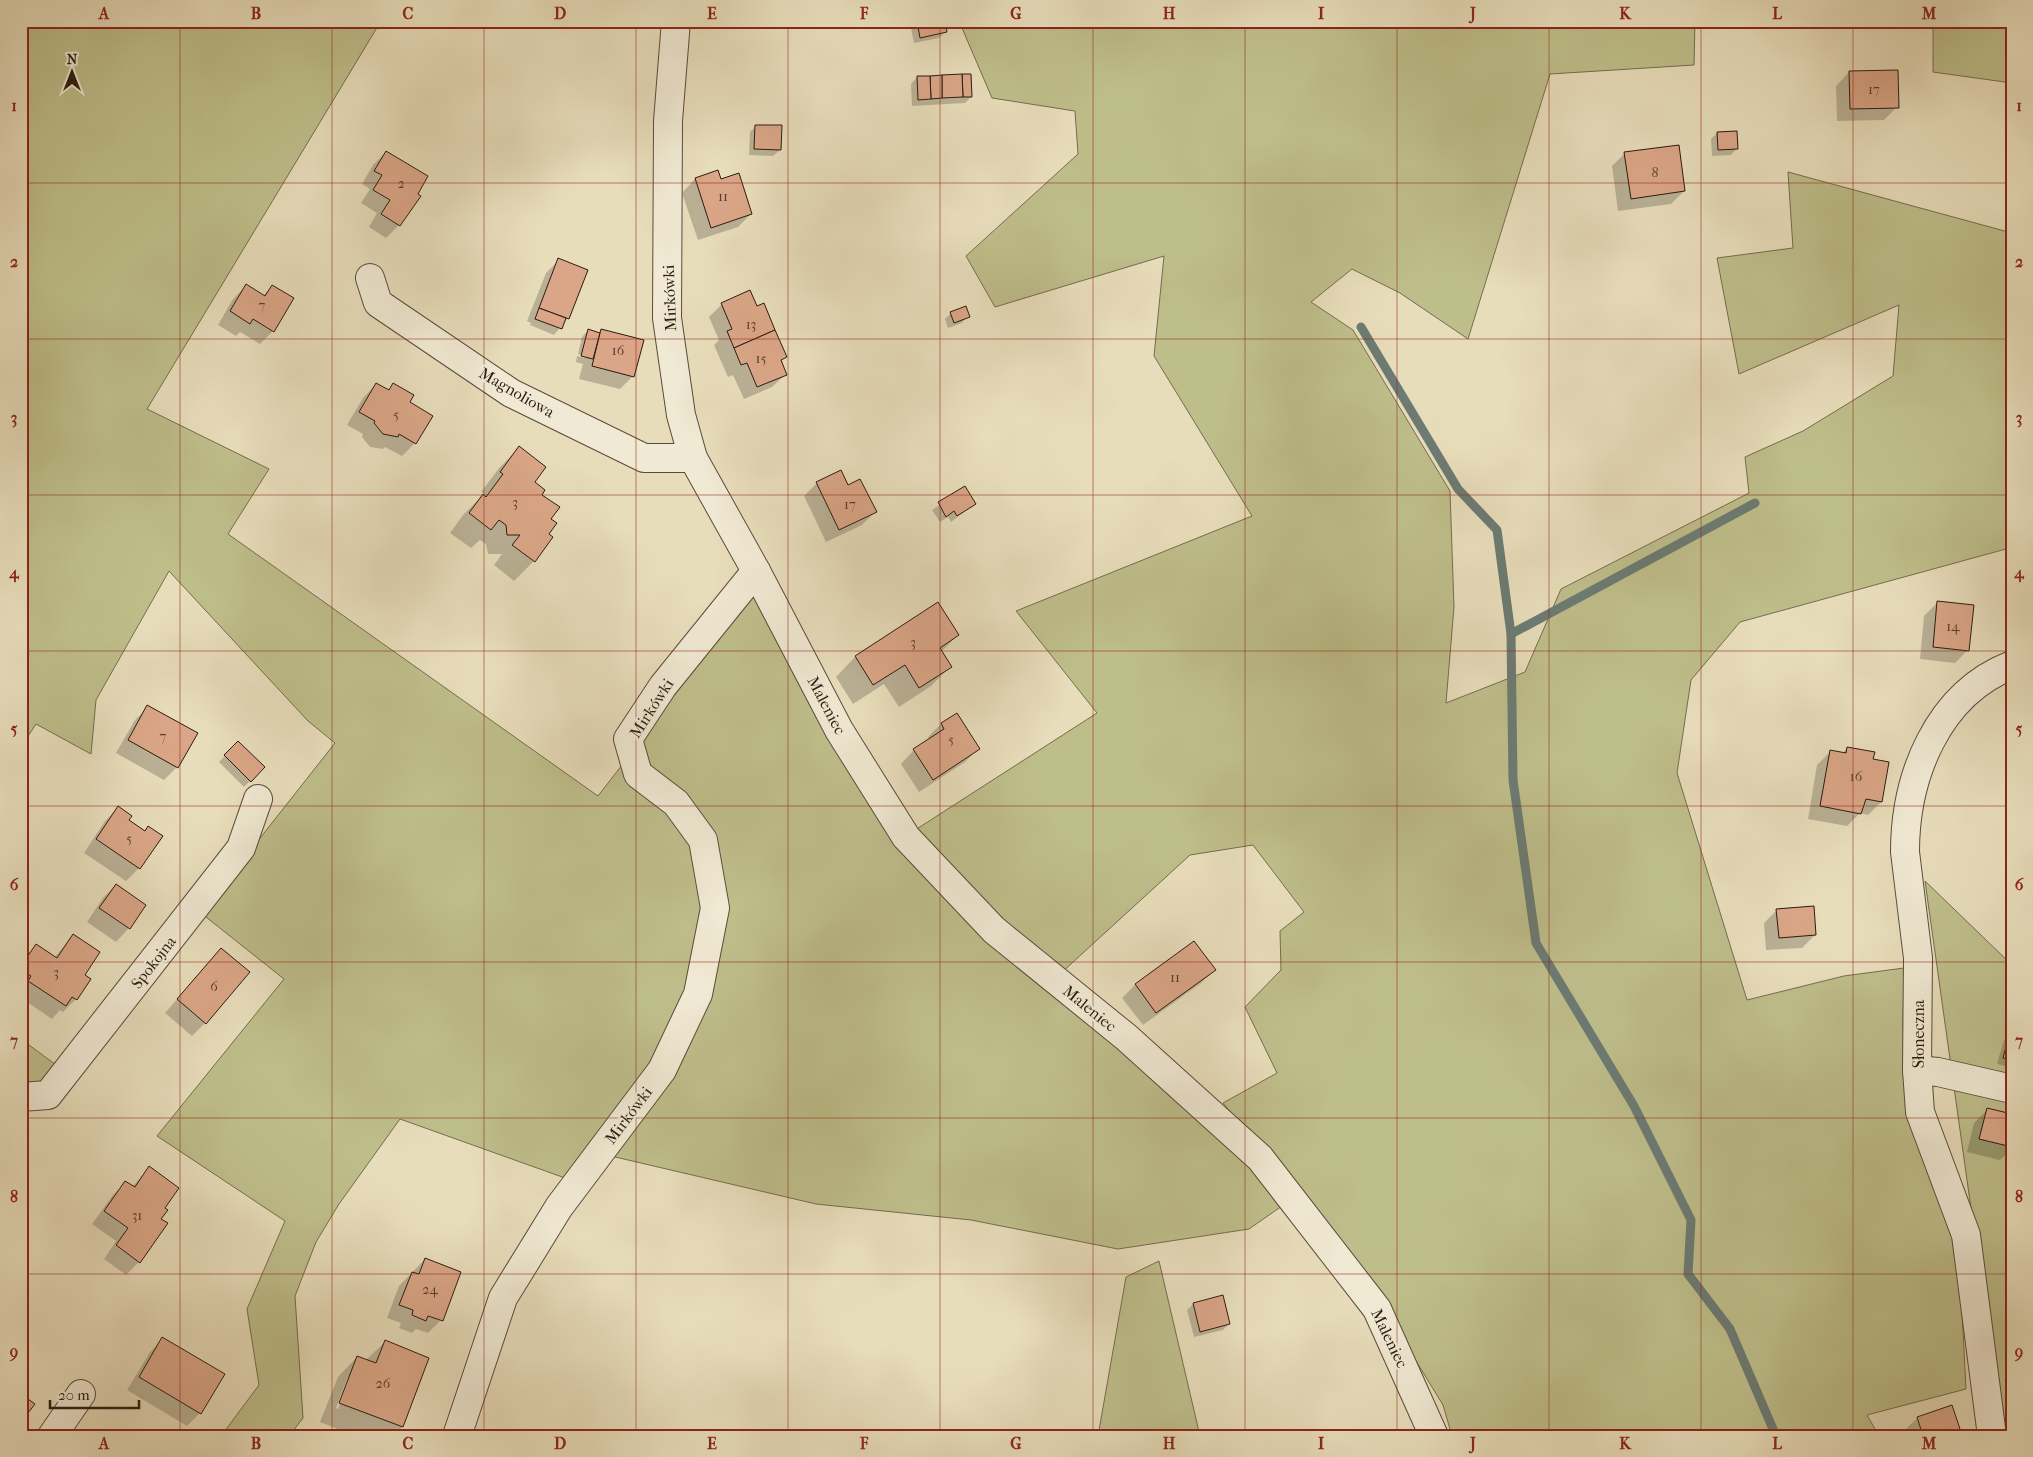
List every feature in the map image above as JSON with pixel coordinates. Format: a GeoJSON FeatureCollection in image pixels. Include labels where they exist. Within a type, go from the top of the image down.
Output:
{"type":"FeatureCollection","features":[{"type":"Feature","properties":{"kind":"street","name":"Mirkówki"},"geometry":{"type":"LineString","coordinates":[[457,1436],[503,1298],[560,1207],[662,1070],[698,994],[715,908],[703,840],[676,803],[638,774],[628,739],[663,686],[756,571],[693,458],[682,414],[667,318],[668,121],[676,21]]}},
{"type":"Feature","properties":{"kind":"street","name":"Magnoliowa"},"geometry":{"type":"LineString","coordinates":[[370,278],[378,303],[511,393],[644,458],[693,458]]}},
{"type":"Feature","properties":{"kind":"street","name":"Maleniec"},"geometry":{"type":"LineString","coordinates":[[756,571],[839,730],[906,837],[994,930],[1126,1038],[1260,1158],[1377,1309],[1434,1436]]}},
{"type":"Feature","properties":{"kind":"street","name":"Słoneczna"},"geometry":{"type":"LineString","coordinates":[[1992,1436],[1966,1235],[1920,1112],[1917,1070],[1918,958],[1915,921],[1905,852],[1910,795],[1917,770],[1928,744],[1950,711],[1985,679],[2012,665]]}},
{"type":"Feature","properties":{"kind":"street","name":"Spokojna"},"geometry":{"type":"LineString","coordinates":[[21,1097],[48,1095],[242,848],[258,799]]}},
{"type":"Feature","properties":{"kind":"street"},"geometry":{"type":"LineString","coordinates":[[1917,1070],[1938,1072],[2012,1089]]}},
{"type":"Feature","properties":{"kind":"street"},"geometry":{"type":"LineString","coordinates":[[52,1436],[81,1394]]}},
{"type":"Feature","properties":{"kind":"green space"},"geometry":{"type":"Polygon","coordinates":[[[21,21],[381,21],[147,409],[269,469],[228,534],[598,796],[622,765],[668,809],[694,843],[702,906],[691,990],[652,1061],[565,1178],[400,1119],[339,1204],[316,1242],[295,1296],[303,1418],[289,1436],[221,1436],[259,1385],[247,1309],[285,1221],[157,1136],[284,979],[201,913],[335,743],[308,721],[169,571],[96,700],[91,754],[36,724],[21,747],[21,21]]]}},
{"type":"Feature","properties":{"kind":"green space"},"geometry":{"type":"Polygon","coordinates":[[[959,21],[1695,21],[1694,65],[1550,74],[1468,339],[1400,293],[1352,269],[1311,302],[1353,330],[1450,491],[1454,607],[1446,703],[1525,672],[1561,589],[1749,493],[1745,457],[1803,431],[1893,376],[1899,305],[1739,374],[1717,258],[1793,248],[1788,172],[2012,233],[2012,560],[2006,549],[1740,622],[1691,680],[1677,773],[1747,1000],[1844,976],[1904,968],[1903,1028],[1913,1116],[1954,1235],[1960,1272],[1966,1389],[1867,1415],[1879,1436],[1452,1436],[1443,1405],[1362,1273],[1223,1103],[1277,1073],[1245,1007],[1281,970],[1280,931],[1304,912],[1253,845],[1190,855],[1060,974],[1001,922],[912,832],[1097,713],[1016,611],[1252,516],[1154,356],[1164,256],[995,307],[966,256],[1078,154],[1075,111],[992,98],[959,21]]]}},
{"type":"Feature","properties":{"kind":"green space"},"geometry":{"type":"Polygon","coordinates":[[[1933,21],[2012,21],[2012,83],[1933,72],[1933,21]]]}},
{"type":"Feature","properties":{"kind":"green space"},"geometry":{"type":"Polygon","coordinates":[[[753,591],[890,828],[1239,1149],[1282,1206],[1249,1229],[1118,1249],[971,1220],[816,1204],[611,1156],[726,902],[646,769],[643,737],[753,591]]]}},
{"type":"Feature","properties":{"kind":"green space"},"geometry":{"type":"Polygon","coordinates":[[[1925,881],[2012,965],[2012,1436],[2003,1436],[1925,881]]]}},
{"type":"Feature","properties":{"kind":"green space"},"geometry":{"type":"Polygon","coordinates":[[[21,1039],[60,1068],[21,1094],[21,1039]]]}},
{"type":"Feature","properties":{"kind":"green space"},"geometry":{"type":"Polygon","coordinates":[[[1159,1261],[1200,1436],[1098,1436],[1126,1277],[1159,1261]]]}},
{"type":"Feature","properties":{"kind":"building"},"geometry":{"type":"Polygon","coordinates":[[[917,21],[945,21],[947,32],[920,38],[917,21]]]}},
{"type":"Feature","properties":{"kind":"building"},"geometry":{"type":"Polygon","coordinates":[[[1898,70],[1899,108],[1850,109],[1849,71],[1898,70]]]}},
{"type":"Feature","properties":{"kind":"building"},"geometry":{"type":"Polygon","coordinates":[[[962,74],[971,74],[972,97],[963,97],[962,74]]]}},
{"type":"Feature","properties":{"kind":"building"},"geometry":{"type":"Polygon","coordinates":[[[962,74],[963,97],[942,98],[942,75],[962,74]]]}},
{"type":"Feature","properties":{"kind":"building"},"geometry":{"type":"Polygon","coordinates":[[[942,75],[942,98],[931,99],[930,76],[942,75]]]}},
{"type":"Feature","properties":{"kind":"building"},"geometry":{"type":"Polygon","coordinates":[[[917,76],[930,76],[931,99],[918,100],[917,76]]]}},
{"type":"Feature","properties":{"kind":"building"},"geometry":{"type":"Polygon","coordinates":[[[755,125],[782,125],[781,150],[754,149],[755,125]]]}},
{"type":"Feature","properties":{"kind":"building"},"geometry":{"type":"Polygon","coordinates":[[[1737,131],[1738,149],[1718,150],[1717,132],[1737,131]]]}},
{"type":"Feature","properties":{"kind":"building"},"geometry":{"type":"Polygon","coordinates":[[[1679,145],[1685,191],[1631,199],[1624,152],[1679,145]]]}},
{"type":"Feature","properties":{"kind":"building"},"geometry":{"type":"Polygon","coordinates":[[[386,151],[428,176],[418,194],[421,196],[400,226],[381,214],[390,200],[373,190],[382,175],[374,171],[386,151]]]}},
{"type":"Feature","properties":{"kind":"building"},"geometry":{"type":"Polygon","coordinates":[[[718,170],[721,179],[739,173],[752,214],[711,228],[695,178],[718,170]]]}},
{"type":"Feature","properties":{"kind":"building"},"geometry":{"type":"Polygon","coordinates":[[[558,258],[588,270],[569,319],[539,308],[558,258]]]}},
{"type":"Feature","properties":{"kind":"building"},"geometry":{"type":"Polygon","coordinates":[[[246,284],[265,296],[272,285],[294,298],[274,332],[253,319],[250,324],[230,311],[246,284]]]}},
{"type":"Feature","properties":{"kind":"building"},"geometry":{"type":"Polygon","coordinates":[[[750,290],[757,306],[764,303],[775,330],[734,348],[727,331],[732,329],[721,303],[750,290]]]}},
{"type":"Feature","properties":{"kind":"building"},"geometry":{"type":"Polygon","coordinates":[[[966,306],[970,317],[954,323],[950,312],[966,306]]]}},
{"type":"Feature","properties":{"kind":"building"},"geometry":{"type":"Polygon","coordinates":[[[539,308],[566,318],[562,329],[535,319],[539,308]]]}},
{"type":"Feature","properties":{"kind":"building"},"geometry":{"type":"Polygon","coordinates":[[[588,329],[600,333],[593,359],[581,356],[588,329]]]}},
{"type":"Feature","properties":{"kind":"building"},"geometry":{"type":"Polygon","coordinates":[[[601,329],[644,340],[634,377],[592,366],[601,329]]]}},
{"type":"Feature","properties":{"kind":"building"},"geometry":{"type":"Polygon","coordinates":[[[775,330],[787,357],[781,360],[787,375],[757,387],[747,363],[741,365],[734,348],[775,330]]]}},
{"type":"Feature","properties":{"kind":"building"},"geometry":{"type":"Polygon","coordinates":[[[376,383],[389,390],[393,383],[414,395],[410,402],[433,416],[416,444],[399,434],[398,437],[383,434],[374,423],[375,421],[359,412],[376,383]]]}},
{"type":"Feature","properties":{"kind":"building"},"geometry":{"type":"Polygon","coordinates":[[[519,446],[546,467],[535,482],[545,490],[542,495],[560,507],[551,519],[557,523],[549,534],[553,537],[535,562],[512,545],[520,535],[507,535],[506,525],[499,520],[491,530],[469,513],[483,494],[486,497],[503,474],[500,472],[519,446]]]}},
{"type":"Feature","properties":{"kind":"building"},"geometry":{"type":"Polygon","coordinates":[[[841,470],[848,485],[860,479],[877,512],[839,530],[816,482],[841,470]]]}},
{"type":"Feature","properties":{"kind":"building"},"geometry":{"type":"Polygon","coordinates":[[[965,486],[976,504],[957,516],[954,511],[946,517],[938,502],[965,486]]]}},
{"type":"Feature","properties":{"kind":"building"},"geometry":{"type":"Polygon","coordinates":[[[1937,601],[1974,605],[1969,651],[1933,647],[1937,601]]]}},
{"type":"Feature","properties":{"kind":"building"},"geometry":{"type":"Polygon","coordinates":[[[938,602],[959,635],[940,648],[952,667],[919,688],[905,665],[873,685],[855,656],[938,602]]]}},
{"type":"Feature","properties":{"kind":"building"},"geometry":{"type":"Polygon","coordinates":[[[147,705],[198,733],[178,768],[128,740],[147,705]]]}},
{"type":"Feature","properties":{"kind":"building"},"geometry":{"type":"Polygon","coordinates":[[[957,713],[980,749],[933,780],[913,749],[944,729],[941,723],[957,713]]]}},
{"type":"Feature","properties":{"kind":"building"},"geometry":{"type":"Polygon","coordinates":[[[238,741],[265,767],[251,782],[224,755],[238,741]]]}},
{"type":"Feature","properties":{"kind":"building"},"geometry":{"type":"Polygon","coordinates":[[[1847,747],[1875,752],[1873,759],[1889,762],[1882,802],[1866,799],[1861,814],[1820,806],[1830,750],[1846,753],[1847,747]]]}},
{"type":"Feature","properties":{"kind":"building"},"geometry":{"type":"Polygon","coordinates":[[[118,806],[132,816],[129,820],[145,831],[148,826],[163,836],[140,869],[96,839],[118,806]]]}},
{"type":"Feature","properties":{"kind":"building"},"geometry":{"type":"Polygon","coordinates":[[[116,884],[146,905],[130,929],[99,908],[116,884]]]}},
{"type":"Feature","properties":{"kind":"building"},"geometry":{"type":"Polygon","coordinates":[[[1814,906],[1816,935],[1779,938],[1776,909],[1814,906]]]}},
{"type":"Feature","properties":{"kind":"building"},"geometry":{"type":"Polygon","coordinates":[[[73,934],[100,952],[85,975],[91,979],[77,1000],[72,997],[66,1006],[28,981],[31,976],[21,969],[21,966],[36,944],[57,958],[73,934]]]}},
{"type":"Feature","properties":{"kind":"building"},"geometry":{"type":"Polygon","coordinates":[[[1194,941],[1216,970],[1156,1013],[1135,984],[1194,941]]]}},
{"type":"Feature","properties":{"kind":"building"},"geometry":{"type":"Polygon","coordinates":[[[221,948],[250,972],[206,1024],[177,999],[221,948]]]}},
{"type":"Feature","properties":{"kind":"building"},"geometry":{"type":"Polygon","coordinates":[[[2010,1033],[2012,1033],[2012,1060],[2003,1058],[2010,1033]]]}},
{"type":"Feature","properties":{"kind":"building"},"geometry":{"type":"Polygon","coordinates":[[[1987,1108],[2012,1114],[2012,1147],[1979,1139],[1987,1108]]]}},
{"type":"Feature","properties":{"kind":"building"},"geometry":{"type":"Polygon","coordinates":[[[149,1166],[179,1188],[165,1208],[168,1210],[161,1219],[168,1223],[140,1263],[116,1245],[128,1228],[104,1211],[125,1181],[135,1187],[149,1166]]]}},
{"type":"Feature","properties":{"kind":"building"},"geometry":{"type":"Polygon","coordinates":[[[425,1258],[461,1272],[443,1321],[428,1316],[426,1321],[412,1315],[413,1310],[399,1305],[412,1272],[419,1274],[425,1258]]]}},
{"type":"Feature","properties":{"kind":"building"},"geometry":{"type":"Polygon","coordinates":[[[1223,1295],[1230,1324],[1200,1332],[1193,1303],[1223,1295]]]}},
{"type":"Feature","properties":{"kind":"building"},"geometry":{"type":"Polygon","coordinates":[[[162,1337],[225,1374],[201,1414],[139,1377],[162,1337]]]}},
{"type":"Feature","properties":{"kind":"building"},"geometry":{"type":"Polygon","coordinates":[[[385,1340],[429,1358],[403,1427],[339,1403],[357,1356],[376,1363],[385,1340]]]}},
{"type":"Feature","properties":{"kind":"building"},"geometry":{"type":"Polygon","coordinates":[[[21,1394],[35,1404],[21,1422],[21,1394]]]}},
{"type":"Feature","properties":{"kind":"building"},"geometry":{"type":"Polygon","coordinates":[[[1952,1405],[1961,1432],[1949,1436],[1923,1436],[1917,1417],[1952,1405]]]}},
{"type":"Feature","properties":{"kind":"waterway"},"geometry":{"type":"LineString","coordinates":[[1361,327],[1458,489],[1497,530],[1511,634],[1513,780],[1536,943],[1634,1106],[1691,1220],[1688,1274],[1730,1329],[1776,1436]]}},
{"type":"Feature","properties":{"kind":"waterway"},"geometry":{"type":"LineString","coordinates":[[1511,634],[1755,503]]}}]}
